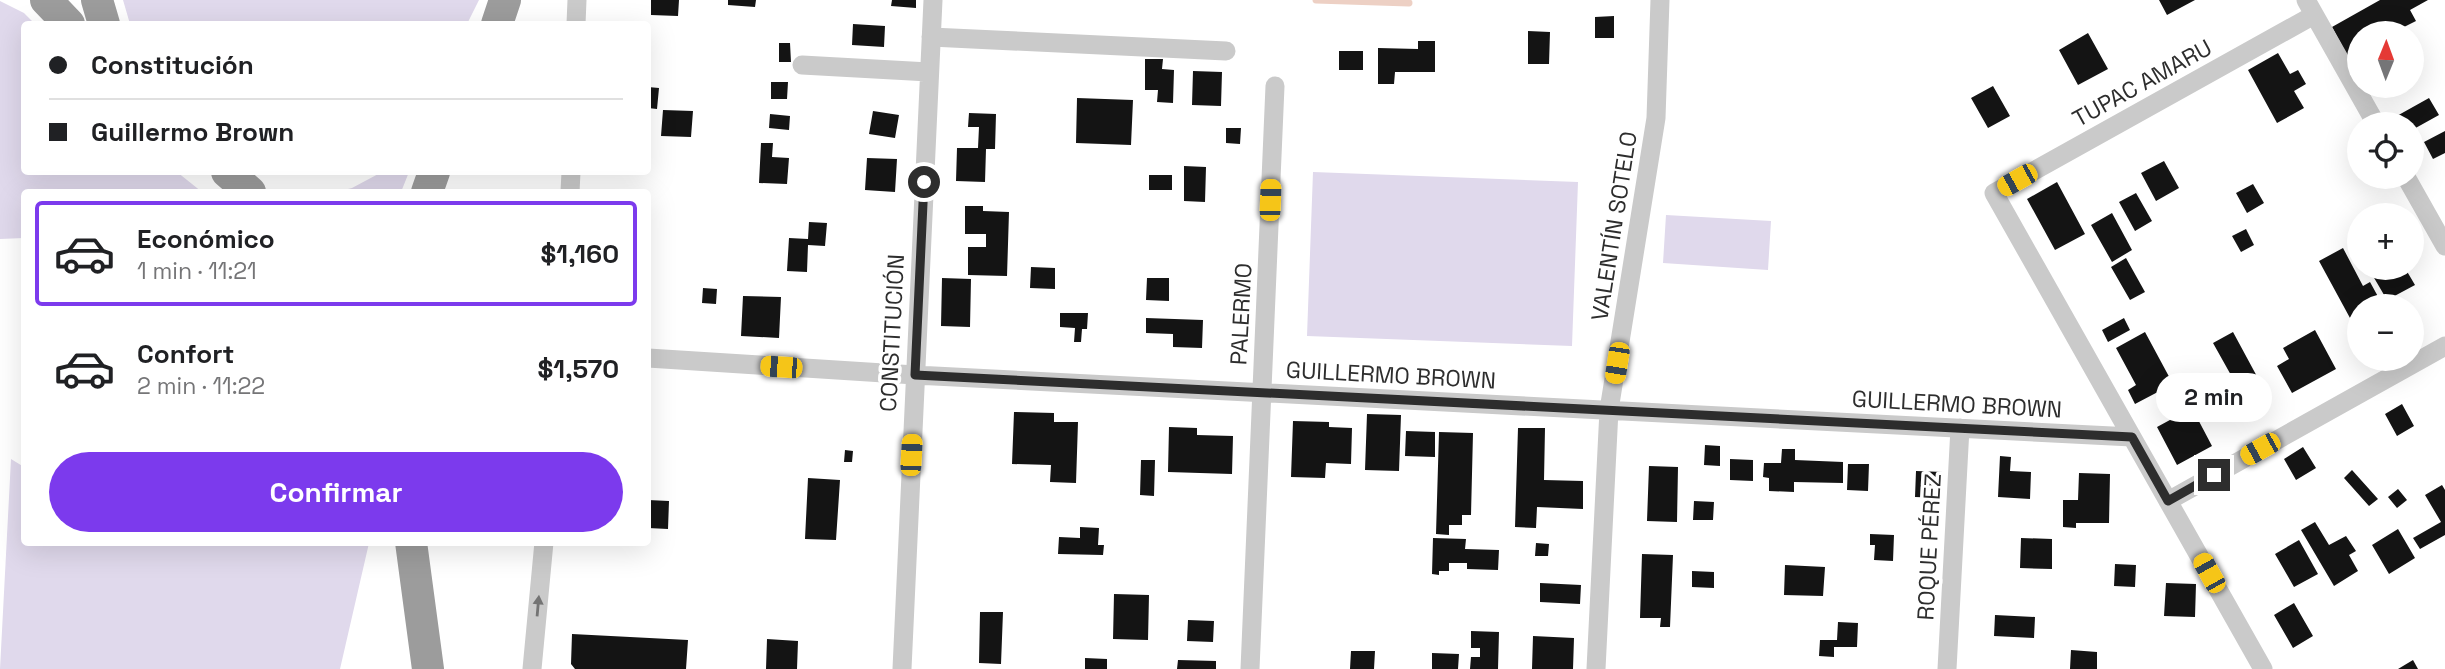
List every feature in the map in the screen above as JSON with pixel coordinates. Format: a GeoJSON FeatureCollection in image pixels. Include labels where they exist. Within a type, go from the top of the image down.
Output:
{"type":"FeatureCollection","features":[{"type":"Feature","properties":{"kind":"highway"},"geometry":{"type":"LineString","coordinates":[[46,0],[66,21]]}},
{"type":"Feature","properties":{"kind":"highway"},"geometry":{"type":"LineString","coordinates":[[97,0],[103,21]]}},
{"type":"Feature","properties":{"kind":"highway"},"geometry":{"type":"LineString","coordinates":[[498,21],[505,0]]}},
{"type":"Feature","properties":{"kind":"highway"},"geometry":{"type":"LineString","coordinates":[[230,175],[247,189]]}},
{"type":"Feature","properties":{"kind":"highway"},"geometry":{"type":"LineString","coordinates":[[412,546],[428,669]]}},
{"type":"Feature","properties":{"kind":"street"},"geometry":{"type":"LineString","coordinates":[[576,21],[577,0]]}},
{"type":"Feature","properties":{"kind":"street","name":"CONSTITUCIÓN"},"geometry":{"type":"LineString","coordinates":[[902,669],[933,0]]}},
{"type":"Feature","properties":{"kind":"street","name":"VALENTÍN SOTELO"},"geometry":{"type":"LineString","coordinates":[[1596,669],[1609,410],[1656,118],[1660,0]]}},
{"type":"Feature","properties":{"kind":"street"},"geometry":{"type":"LineString","coordinates":[[2310,7],[2369,112]]}},
{"type":"Feature","properties":{"kind":"street","name":"TUPAC AMARU"},"geometry":{"type":"LineString","coordinates":[[2132,437],[1994,193],[2310,7]]}},
{"type":"Feature","properties":{"kind":"street"},"geometry":{"type":"LineString","coordinates":[[931,37],[1226,51]]}},
{"type":"Feature","properties":{"kind":"street"},"geometry":{"type":"LineString","coordinates":[[802,65],[929,72]]}},
{"type":"Feature","properties":{"kind":"street","name":"PALERMO"},"geometry":{"type":"LineString","coordinates":[[1250,669],[1275,86]]}},
{"type":"Feature","properties":{"kind":"street"},"geometry":{"type":"LineString","coordinates":[[2413,189],[2445,246]]}},
{"type":"Feature","properties":{"kind":"street"},"geometry":{"type":"LineString","coordinates":[[2168,501],[2445,346]]}},
{"type":"Feature","properties":{"kind":"street","name":"GUILLERMO BROWN"},"geometry":{"type":"LineString","coordinates":[[651,358],[915,375],[2132,437]]}},
{"type":"Feature","properties":{"kind":"street","name":"ROQUE PÉREZ"},"geometry":{"type":"LineString","coordinates":[[1947,669],[1960,428]]}},
{"type":"Feature","properties":{"kind":"street"},"geometry":{"type":"LineString","coordinates":[[2132,437],[2263,669]]}},
{"type":"Feature","properties":{"kind":"street"},"geometry":{"type":"LineString","coordinates":[[532,669],[544,546]]}},
{"type":"Feature","properties":{"kind":"shaded area"},"geometry":{"type":"Polygon","coordinates":[[[123,0],[479,0],[468,21],[129,21],[123,0]]]}},
{"type":"Feature","properties":{"kind":"shaded area"},"geometry":{"type":"Polygon","coordinates":[[[0,1],[24,13],[32,21],[21,21],[21,175],[181,175],[198,189],[21,189],[21,238],[0,239],[0,1]]]}},
{"type":"Feature","properties":{"kind":"shaded area"},"geometry":{"type":"Polygon","coordinates":[[[1313,172],[1578,182],[1572,346],[1307,336],[1313,172]]]}},
{"type":"Feature","properties":{"kind":"shaded area"},"geometry":{"type":"Polygon","coordinates":[[[376,175],[408,175],[402,189],[348,189],[376,175]]]}},
{"type":"Feature","properties":{"kind":"shaded area"},"geometry":{"type":"Polygon","coordinates":[[[1666,215],[1771,221],[1768,270],[1663,263],[1666,215]]]}},
{"type":"Feature","properties":{"kind":"shaded area"},"geometry":{"type":"Polygon","coordinates":[[[11,459],[21,465],[21,546],[368,546],[340,669],[0,669],[11,459]]]}},
{"type":"Feature","properties":{"kind":"building"},"geometry":{"type":"Polygon","coordinates":[[[651,0],[679,0],[678,16],[651,15],[651,0]]]}},
{"type":"Feature","properties":{"kind":"building"},"geometry":{"type":"Polygon","coordinates":[[[728,0],[756,0],[755,7],[728,5],[728,0]]]}},
{"type":"Feature","properties":{"kind":"building"},"geometry":{"type":"Polygon","coordinates":[[[892,0],[916,0],[916,8],[891,6],[892,0]]]}},
{"type":"Feature","properties":{"kind":"building"},"geometry":{"type":"Polygon","coordinates":[[[2159,0],[2195,0],[2167,15],[2159,0]]]}},
{"type":"Feature","properties":{"kind":"building"},"geometry":{"type":"Polygon","coordinates":[[[2380,0],[2428,0],[2410,10],[2416,21],[2347,21],[2347,55],[2332,27],[2380,0]]]}},
{"type":"Feature","properties":{"kind":"building"},"geometry":{"type":"Polygon","coordinates":[[[1614,16],[1614,38],[1595,38],[1595,17],[1614,16]]]}},
{"type":"Feature","properties":{"kind":"building"},"geometry":{"type":"Polygon","coordinates":[[[853,24],[885,26],[884,47],[852,45],[853,24]]]}},
{"type":"Feature","properties":{"kind":"building"},"geometry":{"type":"Polygon","coordinates":[[[1528,31],[1550,32],[1549,64],[1528,64],[1528,31]]]}},
{"type":"Feature","properties":{"kind":"building"},"geometry":{"type":"Polygon","coordinates":[[[2088,33],[2108,69],[2078,85],[2059,50],[2088,33]]]}},
{"type":"Feature","properties":{"kind":"building"},"geometry":{"type":"Polygon","coordinates":[[[1418,41],[1435,41],[1435,72],[1395,72],[1394,84],[1378,84],[1378,48],[1418,49],[1418,41]]]}},
{"type":"Feature","properties":{"kind":"building"},"geometry":{"type":"Polygon","coordinates":[[[779,43],[790,43],[791,62],[779,62],[779,43]]]}},
{"type":"Feature","properties":{"kind":"building"},"geometry":{"type":"Polygon","coordinates":[[[1339,51],[1363,51],[1363,70],[1339,70],[1339,51]]]}},
{"type":"Feature","properties":{"kind":"building"},"geometry":{"type":"Polygon","coordinates":[[[2278,53],[2290,74],[2298,70],[2306,84],[2294,91],[2304,108],[2277,123],[2248,70],[2278,53]]]}},
{"type":"Feature","properties":{"kind":"building"},"geometry":{"type":"Polygon","coordinates":[[[1145,59],[1163,59],[1162,69],[1174,70],[1173,103],[1157,102],[1158,90],[1145,90],[1145,59]]]}},
{"type":"Feature","properties":{"kind":"building"},"geometry":{"type":"Polygon","coordinates":[[[1193,71],[1222,72],[1221,106],[1192,105],[1193,71]]]}},
{"type":"Feature","properties":{"kind":"building"},"geometry":{"type":"Polygon","coordinates":[[[771,82],[788,82],[787,99],[771,99],[771,82]]]}},
{"type":"Feature","properties":{"kind":"building"},"geometry":{"type":"Polygon","coordinates":[[[1993,86],[2010,116],[1988,128],[1971,98],[1993,86]]]}},
{"type":"Feature","properties":{"kind":"building"},"geometry":{"type":"Polygon","coordinates":[[[651,87],[659,88],[657,109],[651,108],[651,87]]]}},
{"type":"Feature","properties":{"kind":"building"},"geometry":{"type":"Polygon","coordinates":[[[1077,98],[1133,100],[1131,145],[1076,143],[1077,98]]]}},
{"type":"Feature","properties":{"kind":"building"},"geometry":{"type":"Polygon","coordinates":[[[2429,98],[2439,115],[2424,123],[2424,112],[2404,112],[2429,98]]]}},
{"type":"Feature","properties":{"kind":"building"},"geometry":{"type":"Polygon","coordinates":[[[663,110],[693,111],[691,137],[661,136],[663,110]]]}},
{"type":"Feature","properties":{"kind":"building"},"geometry":{"type":"Polygon","coordinates":[[[873,111],[899,115],[895,138],[869,134],[873,111]]]}},
{"type":"Feature","properties":{"kind":"building"},"geometry":{"type":"Polygon","coordinates":[[[969,113],[996,114],[995,149],[986,149],[985,182],[956,181],[957,148],[978,148],[979,127],[968,127],[969,113]]]}},
{"type":"Feature","properties":{"kind":"building"},"geometry":{"type":"Polygon","coordinates":[[[770,114],[790,116],[789,130],[769,128],[770,114]]]}},
{"type":"Feature","properties":{"kind":"building"},"geometry":{"type":"Polygon","coordinates":[[[1226,128],[1241,128],[1240,144],[1226,143],[1226,128]]]}},
{"type":"Feature","properties":{"kind":"building"},"geometry":{"type":"Polygon","coordinates":[[[2445,131],[2445,153],[2433,159],[2424,142],[2445,131]]]}},
{"type":"Feature","properties":{"kind":"building"},"geometry":{"type":"Polygon","coordinates":[[[761,143],[773,143],[772,157],[789,158],[787,184],[759,183],[761,143]]]}},
{"type":"Feature","properties":{"kind":"building"},"geometry":{"type":"Polygon","coordinates":[[[867,158],[897,159],[895,192],[865,190],[867,158]]]}},
{"type":"Feature","properties":{"kind":"building"},"geometry":{"type":"Polygon","coordinates":[[[2164,161],[2179,188],[2156,201],[2141,173],[2164,161]]]}},
{"type":"Feature","properties":{"kind":"building"},"geometry":{"type":"Polygon","coordinates":[[[1184,166],[1206,167],[1205,202],[1184,201],[1184,166]]]}},
{"type":"Feature","properties":{"kind":"building"},"geometry":{"type":"Polygon","coordinates":[[[1149,175],[1172,175],[1172,190],[1149,190],[1149,175]]]}},
{"type":"Feature","properties":{"kind":"building"},"geometry":{"type":"Polygon","coordinates":[[[2057,182],[2085,234],[2055,250],[2027,199],[2057,182]]]}},
{"type":"Feature","properties":{"kind":"building"},"geometry":{"type":"Polygon","coordinates":[[[2253,184],[2264,203],[2247,213],[2236,193],[2253,184]]]}},
{"type":"Feature","properties":{"kind":"building"},"geometry":{"type":"Polygon","coordinates":[[[2136,193],[2152,221],[2135,231],[2119,202],[2136,193]]]}},
{"type":"Feature","properties":{"kind":"building"},"geometry":{"type":"Polygon","coordinates":[[[965,206],[983,206],[983,211],[1009,212],[1007,276],[968,275],[968,247],[986,247],[986,234],[965,234],[965,206]]]}},
{"type":"Feature","properties":{"kind":"building"},"geometry":{"type":"Polygon","coordinates":[[[2112,213],[2132,250],[2112,262],[2091,225],[2112,213]]]}},
{"type":"Feature","properties":{"kind":"building"},"geometry":{"type":"Polygon","coordinates":[[[809,222],[827,223],[825,246],[808,245],[807,272],[787,271],[789,238],[808,239],[809,222]]]}},
{"type":"Feature","properties":{"kind":"building"},"geometry":{"type":"Polygon","coordinates":[[[2246,229],[2254,245],[2241,252],[2232,236],[2246,229]]]}},
{"type":"Feature","properties":{"kind":"building"},"geometry":{"type":"Polygon","coordinates":[[[2343,248],[2347,256],[2347,280],[2360,280],[2363,286],[2370,282],[2377,294],[2347,294],[2347,312],[2319,261],[2343,248]]]}},
{"type":"Feature","properties":{"kind":"building"},"geometry":{"type":"Polygon","coordinates":[[[2126,258],[2145,292],[2130,300],[2111,267],[2126,258]]]}},
{"type":"Feature","properties":{"kind":"building"},"geometry":{"type":"Polygon","coordinates":[[[1031,267],[1055,268],[1055,289],[1030,288],[1031,267]]]}},
{"type":"Feature","properties":{"kind":"building"},"geometry":{"type":"Polygon","coordinates":[[[942,278],[971,279],[970,327],[941,326],[942,278]]]}},
{"type":"Feature","properties":{"kind":"building"},"geometry":{"type":"Polygon","coordinates":[[[1147,278],[1169,278],[1169,301],[1146,300],[1147,278]]]}},
{"type":"Feature","properties":{"kind":"building"},"geometry":{"type":"Polygon","coordinates":[[[2375,280],[2412,280],[2415,285],[2398,294],[2384,294],[2375,280]]]}},
{"type":"Feature","properties":{"kind":"building"},"geometry":{"type":"Polygon","coordinates":[[[703,288],[717,289],[716,304],[702,303],[703,288]]]}},
{"type":"Feature","properties":{"kind":"building"},"geometry":{"type":"Polygon","coordinates":[[[743,296],[781,297],[779,338],[741,336],[743,296]]]}},
{"type":"Feature","properties":{"kind":"building"},"geometry":{"type":"Polygon","coordinates":[[[1060,313],[1088,313],[1087,329],[1082,329],[1081,342],[1074,342],[1075,328],[1060,327],[1060,313]]]}},
{"type":"Feature","properties":{"kind":"building"},"geometry":{"type":"Polygon","coordinates":[[[1146,318],[1203,320],[1202,348],[1173,347],[1173,334],[1146,333],[1146,318]]]}},
{"type":"Feature","properties":{"kind":"building"},"geometry":{"type":"Polygon","coordinates":[[[2124,318],[2130,330],[2108,342],[2102,330],[2124,318]]]}},
{"type":"Feature","properties":{"kind":"building"},"geometry":{"type":"Polygon","coordinates":[[[2315,330],[2336,369],[2292,393],[2277,366],[2289,359],[2283,348],[2315,330]]]}},
{"type":"Feature","properties":{"kind":"building"},"geometry":{"type":"Polygon","coordinates":[[[2145,332],[2173,384],[2135,404],[2128,390],[2136,385],[2116,348],[2145,332]]]}},
{"type":"Feature","properties":{"kind":"building"},"geometry":{"type":"Polygon","coordinates":[[[2233,332],[2260,382],[2241,393],[2213,343],[2233,332]]]}},
{"type":"Feature","properties":{"kind":"building"},"geometry":{"type":"Polygon","coordinates":[[[2402,404],[2414,426],[2397,436],[2385,414],[2402,404]]]}},
{"type":"Feature","properties":{"kind":"building"},"geometry":{"type":"Polygon","coordinates":[[[2192,408],[2212,446],[2177,465],[2157,427],[2192,408]]]}},
{"type":"Feature","properties":{"kind":"building"},"geometry":{"type":"Polygon","coordinates":[[[1014,412],[1054,413],[1054,422],[1078,422],[1076,483],[1050,482],[1051,465],[1012,464],[1014,412]]]}},
{"type":"Feature","properties":{"kind":"building"},"geometry":{"type":"Polygon","coordinates":[[[1367,414],[1401,415],[1399,471],[1365,470],[1367,414]]]}},
{"type":"Feature","properties":{"kind":"building"},"geometry":{"type":"Polygon","coordinates":[[[1293,421],[1329,422],[1329,427],[1352,428],[1351,464],[1326,463],[1325,478],[1291,477],[1293,421]]]}},
{"type":"Feature","properties":{"kind":"building"},"geometry":{"type":"Polygon","coordinates":[[[1169,427],[1197,428],[1197,435],[1233,436],[1232,474],[1168,472],[1169,427]]]}},
{"type":"Feature","properties":{"kind":"building"},"geometry":{"type":"Polygon","coordinates":[[[1518,428],[1545,428],[1544,480],[1583,481],[1583,509],[1537,507],[1536,528],[1515,527],[1518,428]]]}},
{"type":"Feature","properties":{"kind":"building"},"geometry":{"type":"Polygon","coordinates":[[[1406,431],[1435,432],[1435,457],[1405,456],[1406,431]]]}},
{"type":"Feature","properties":{"kind":"building"},"geometry":{"type":"Polygon","coordinates":[[[1439,432],[1473,433],[1471,515],[1462,515],[1462,525],[1449,525],[1449,535],[1436,534],[1439,432]]]}},
{"type":"Feature","properties":{"kind":"building"},"geometry":{"type":"Polygon","coordinates":[[[1705,445],[1720,446],[1720,466],[1704,465],[1705,445]]]}},
{"type":"Feature","properties":{"kind":"building"},"geometry":{"type":"Polygon","coordinates":[[[2303,447],[2316,468],[2296,480],[2284,459],[2303,447]]]}},
{"type":"Feature","properties":{"kind":"building"},"geometry":{"type":"Polygon","coordinates":[[[1782,449],[1795,449],[1795,460],[1843,462],[1843,483],[1794,482],[1794,492],[1769,491],[1769,478],[1763,477],[1764,463],[1781,463],[1782,449]]]}},
{"type":"Feature","properties":{"kind":"building"},"geometry":{"type":"Polygon","coordinates":[[[845,450],[853,451],[852,462],[844,462],[845,450]]]}},
{"type":"Feature","properties":{"kind":"building"},"geometry":{"type":"Polygon","coordinates":[[[2000,456],[2011,457],[2010,471],[2031,472],[2030,499],[1998,497],[2000,456]]]}},
{"type":"Feature","properties":{"kind":"building"},"geometry":{"type":"Polygon","coordinates":[[[1730,459],[1753,460],[1753,481],[1730,480],[1730,459]]]}},
{"type":"Feature","properties":{"kind":"building"},"geometry":{"type":"Polygon","coordinates":[[[1141,460],[1155,460],[1154,496],[1140,495],[1141,460]]]}},
{"type":"Feature","properties":{"kind":"building"},"geometry":{"type":"Polygon","coordinates":[[[1848,464],[1869,464],[1868,491],[1847,490],[1848,464]]]}},
{"type":"Feature","properties":{"kind":"building"},"geometry":{"type":"Polygon","coordinates":[[[1649,466],[1678,467],[1677,522],[1647,521],[1649,466]]]}},
{"type":"Feature","properties":{"kind":"building"},"geometry":{"type":"Polygon","coordinates":[[[2352,470],[2378,499],[2369,506],[2344,478],[2352,470]]]}},
{"type":"Feature","properties":{"kind":"building"},"geometry":{"type":"Polygon","coordinates":[[[1916,471],[1943,472],[1942,498],[1915,497],[1916,471]]]}},
{"type":"Feature","properties":{"kind":"building"},"geometry":{"type":"Polygon","coordinates":[[[2079,473],[2110,474],[2109,523],[2076,523],[2076,528],[2063,527],[2063,500],[2078,500],[2079,473]]]}},
{"type":"Feature","properties":{"kind":"building"},"geometry":{"type":"Polygon","coordinates":[[[808,478],[840,480],[836,540],[805,539],[808,478]]]}},
{"type":"Feature","properties":{"kind":"building"},"geometry":{"type":"Polygon","coordinates":[[[2442,485],[2445,490],[2445,535],[2420,549],[2413,538],[2441,522],[2425,495],[2442,485]]]}},
{"type":"Feature","properties":{"kind":"building"},"geometry":{"type":"Polygon","coordinates":[[[2398,489],[2407,500],[2397,508],[2388,497],[2398,489]]]}},
{"type":"Feature","properties":{"kind":"building"},"geometry":{"type":"Polygon","coordinates":[[[651,500],[669,501],[668,529],[651,528],[651,500]]]}},
{"type":"Feature","properties":{"kind":"building"},"geometry":{"type":"Polygon","coordinates":[[[1694,501],[1714,502],[1713,520],[1693,520],[1694,501]]]}},
{"type":"Feature","properties":{"kind":"building"},"geometry":{"type":"Polygon","coordinates":[[[2315,522],[2329,545],[2346,536],[2356,551],[2349,555],[2358,571],[2334,586],[2301,530],[2315,522]]]}},
{"type":"Feature","properties":{"kind":"building"},"geometry":{"type":"Polygon","coordinates":[[[1080,527],[1099,528],[1098,545],[1104,545],[1103,555],[1058,554],[1059,537],[1080,538],[1080,527]]]}},
{"type":"Feature","properties":{"kind":"building"},"geometry":{"type":"Polygon","coordinates":[[[2398,529],[2415,558],[2389,574],[2372,545],[2398,529]]]}},
{"type":"Feature","properties":{"kind":"building"},"geometry":{"type":"Polygon","coordinates":[[[1870,534],[1894,535],[1893,561],[1874,560],[1875,545],[1870,545],[1870,534]]]}},
{"type":"Feature","properties":{"kind":"building"},"geometry":{"type":"Polygon","coordinates":[[[1433,538],[1466,539],[1465,549],[1499,550],[1498,570],[1467,569],[1467,563],[1449,563],[1449,571],[1439,571],[1439,575],[1432,574],[1433,538]]]}},
{"type":"Feature","properties":{"kind":"building"},"geometry":{"type":"Polygon","coordinates":[[[2021,538],[2052,539],[2052,569],[2020,568],[2021,538]]]}},
{"type":"Feature","properties":{"kind":"building"},"geometry":{"type":"Polygon","coordinates":[[[2299,540],[2318,574],[2294,587],[2275,554],[2299,540]]]}},
{"type":"Feature","properties":{"kind":"building"},"geometry":{"type":"Polygon","coordinates":[[[1536,543],[1549,544],[1548,556],[1535,556],[1536,543]]]}},
{"type":"Feature","properties":{"kind":"building"},"geometry":{"type":"Polygon","coordinates":[[[1642,554],[1673,555],[1670,627],[1660,627],[1661,618],[1640,618],[1642,554]]]}},
{"type":"Feature","properties":{"kind":"building"},"geometry":{"type":"Polygon","coordinates":[[[2115,564],[2136,565],[2135,587],[2114,586],[2115,564]]]}},
{"type":"Feature","properties":{"kind":"building"},"geometry":{"type":"Polygon","coordinates":[[[1785,565],[1825,567],[1823,596],[1784,595],[1785,565]]]}},
{"type":"Feature","properties":{"kind":"building"},"geometry":{"type":"Polygon","coordinates":[[[1692,571],[1714,572],[1714,588],[1692,587],[1692,571]]]}},
{"type":"Feature","properties":{"kind":"building"},"geometry":{"type":"Polygon","coordinates":[[[1540,583],[1581,585],[1580,604],[1540,602],[1540,583]]]}},
{"type":"Feature","properties":{"kind":"building"},"geometry":{"type":"Polygon","coordinates":[[[2166,583],[2196,584],[2195,617],[2164,616],[2166,583]]]}},
{"type":"Feature","properties":{"kind":"building"},"geometry":{"type":"Polygon","coordinates":[[[1114,594],[1149,595],[1148,640],[1113,639],[1114,594]]]}},
{"type":"Feature","properties":{"kind":"building"},"geometry":{"type":"Polygon","coordinates":[[[2294,603],[2313,636],[2293,648],[2274,615],[2294,603]]]}},
{"type":"Feature","properties":{"kind":"building"},"geometry":{"type":"Polygon","coordinates":[[[980,612],[1003,612],[1001,664],[979,663],[980,612]]]}},
{"type":"Feature","properties":{"kind":"building"},"geometry":{"type":"Polygon","coordinates":[[[1995,615],[2035,617],[2034,638],[1994,636],[1995,615]]]}},
{"type":"Feature","properties":{"kind":"building"},"geometry":{"type":"Polygon","coordinates":[[[1188,620],[1214,621],[1213,642],[1187,641],[1188,620]]]}},
{"type":"Feature","properties":{"kind":"building"},"geometry":{"type":"Polygon","coordinates":[[[1838,622],[1858,623],[1857,647],[1834,647],[1834,657],[1819,656],[1820,640],[1837,640],[1838,622]]]}},
{"type":"Feature","properties":{"kind":"building"},"geometry":{"type":"Polygon","coordinates":[[[1471,631],[1499,632],[1498,669],[1470,669],[1471,657],[1480,657],[1480,648],[1471,648],[1471,631]]]}},
{"type":"Feature","properties":{"kind":"building"},"geometry":{"type":"Polygon","coordinates":[[[572,634],[688,640],[686,669],[575,669],[571,664],[572,634]]]}},
{"type":"Feature","properties":{"kind":"building"},"geometry":{"type":"Polygon","coordinates":[[[1533,636],[1574,638],[1573,669],[1532,669],[1533,636]]]}},
{"type":"Feature","properties":{"kind":"building"},"geometry":{"type":"Polygon","coordinates":[[[767,639],[798,641],[797,669],[766,669],[767,639]]]}},
{"type":"Feature","properties":{"kind":"building"},"geometry":{"type":"Polygon","coordinates":[[[2071,650],[2097,652],[2097,669],[2070,669],[2071,650]]]}},
{"type":"Feature","properties":{"kind":"building"},"geometry":{"type":"Polygon","coordinates":[[[1351,651],[1375,651],[1374,669],[1350,669],[1351,651]]]}},
{"type":"Feature","properties":{"kind":"building"},"geometry":{"type":"Polygon","coordinates":[[[1432,653],[1459,654],[1458,669],[1432,669],[1432,653]]]}},
{"type":"Feature","properties":{"kind":"building"},"geometry":{"type":"Polygon","coordinates":[[[1085,658],[1107,659],[1107,669],[1085,669],[1085,658]]]}},
{"type":"Feature","properties":{"kind":"building"},"geometry":{"type":"Polygon","coordinates":[[[1178,660],[1216,661],[1216,669],[1177,669],[1178,660]]]}},
{"type":"Feature","properties":{"kind":"building"},"geometry":{"type":"Polygon","coordinates":[[[2413,660],[2418,669],[2398,669],[2413,660]]]}},
{"type":"Feature","properties":{"kind":"waterway"},"geometry":{"type":"LineString","coordinates":[[1316,0],[1409,3]]}},
{"type":"Feature","properties":{"kind":"route"},"geometry":{"type":"LineString","coordinates":[[924,182],[915,375],[2132,437],[2168,501],[2214,475]]}}]}
